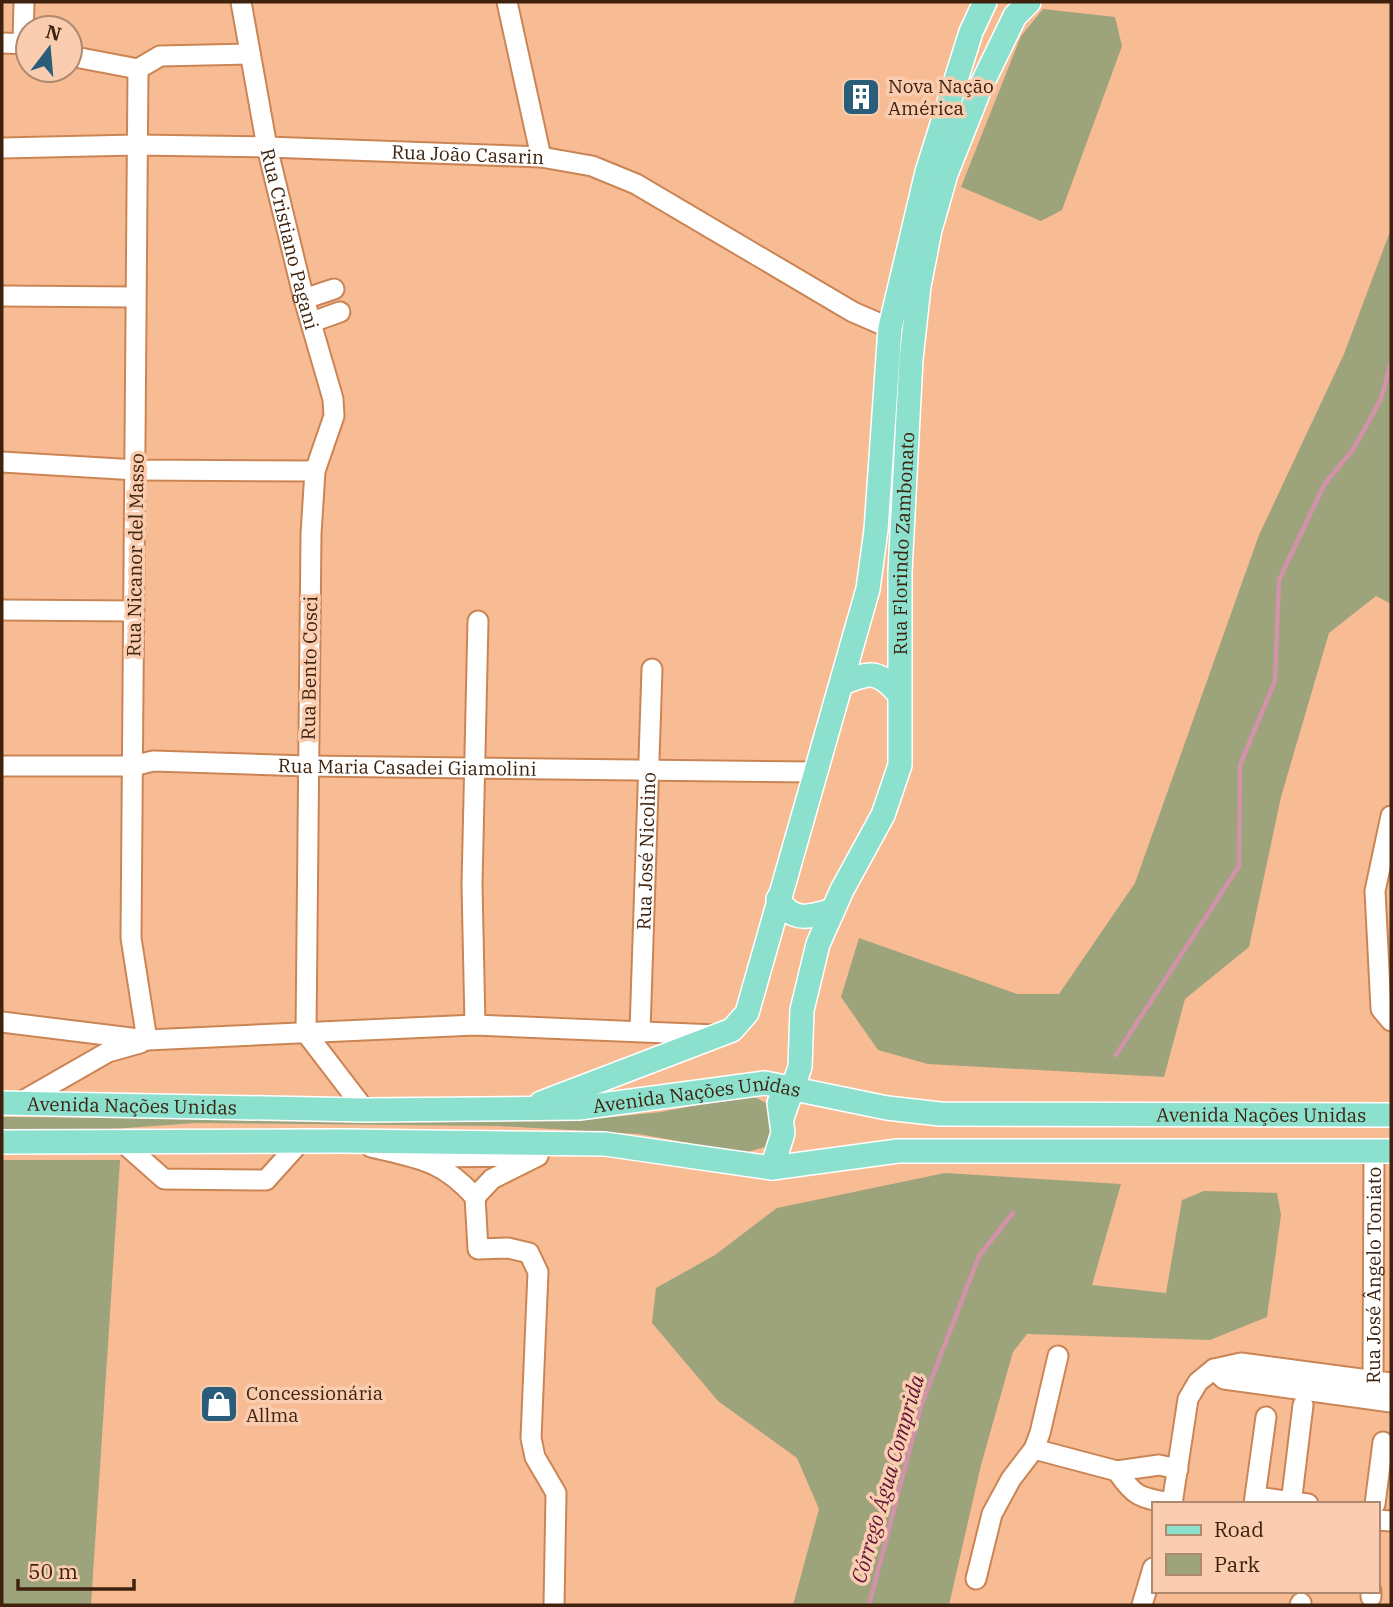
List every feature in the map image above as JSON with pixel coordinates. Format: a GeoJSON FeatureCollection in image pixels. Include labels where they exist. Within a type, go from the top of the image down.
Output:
{"type":"FeatureCollection","features":[{"type":"Feature","properties":{"kind":"main road","name":"Rua Florindo Zambonato"},"geometry":{"type":"LineString","coordinates":[[524,1109],[732,1030],[747,1013],[868,589],[876,530],[890,328],[927,172],[971,32],[985,2]]}},
{"type":"Feature","properties":{"kind":"main road","name":"Rua Florindo Zambonato"},"geometry":{"type":"LineString","coordinates":[[772,1168],[783,1133],[782,1118],[795,1088],[800,1067],[802,1010],[818,944],[891,797],[900,765],[898,693],[902,532],[911,359],[919,286],[930,230],[946,174],[981,86],[1015,16],[1029,2]]}},
{"type":"Feature","properties":{"kind":"main road"},"geometry":{"type":"LineString","coordinates":[[843,683],[875,674],[886,679],[898,693]]}},
{"type":"Feature","properties":{"kind":"main road"},"geometry":{"type":"LineString","coordinates":[[778,899],[787,911],[798,916],[809,918],[833,910]]}},
{"type":"Feature","properties":{"kind":"main road"},"geometry":{"type":"LineString","coordinates":[[802,1010],[804,1044],[811,1068],[825,1093]]}},
{"type":"Feature","properties":{"kind":"main road"},"geometry":{"type":"LineString","coordinates":[[765,1083],[778,1099],[782,1118]]}},
{"type":"Feature","properties":{"kind":"main road","name":"Avenida Nações Unidas"},"geometry":{"type":"LineString","coordinates":[[10,1103],[365,1110],[524,1109],[607,1106],[765,1083],[825,1093],[887,1108],[940,1114],[1391,1115]]}},
{"type":"Feature","properties":{"kind":"main road"},"geometry":{"type":"LineString","coordinates":[[1382,1151],[1375,1137],[1381,1130],[1391,1128]]}},
{"type":"Feature","properties":{"kind":"main road","name":"Avenida Nações Unidas"},"geometry":{"type":"LineString","coordinates":[[2,1142],[302,1140],[605,1144],[772,1168],[898,1151],[1382,1151]]}},
{"type":"Feature","properties":{"kind":"street","name":"Rua Cristiano Pagani"},"geometry":{"type":"LineString","coordinates":[[241,2],[267,146],[304,299],[333,399],[334,416],[315,471]]}},
{"type":"Feature","properties":{"kind":"street"},"geometry":{"type":"LineString","coordinates":[[507,2],[541,157]]}},
{"type":"Feature","properties":{"kind":"street"},"geometry":{"type":"LineString","coordinates":[[84,59],[138,69],[160,56],[250,54]]}},
{"type":"Feature","properties":{"kind":"street","name":"Rua Nicanor del Masso"},"geometry":{"type":"LineString","coordinates":[[138,69],[135,297],[137,470],[131,938],[148,1040]]}},
{"type":"Feature","properties":{"kind":"street","name":"Rua João Casarin"},"geometry":{"type":"LineString","coordinates":[[2,148],[267,146],[541,157],[592,166],[636,184],[853,312],[890,328]]}},
{"type":"Feature","properties":{"kind":"street"},"geometry":{"type":"LineString","coordinates":[[304,299],[334,289]]}},
{"type":"Feature","properties":{"kind":"street"},"geometry":{"type":"LineString","coordinates":[[2,296],[135,297]]}},
{"type":"Feature","properties":{"kind":"street"},"geometry":{"type":"LineString","coordinates":[[312,322],[340,312]]}},
{"type":"Feature","properties":{"kind":"street"},"geometry":{"type":"LineString","coordinates":[[2,462],[137,470],[315,471]]}},
{"type":"Feature","properties":{"kind":"street","name":"Rua Bento Cosci"},"geometry":{"type":"LineString","coordinates":[[306,1033],[307,766],[311,534],[315,471]]}},
{"type":"Feature","properties":{"kind":"street"},"geometry":{"type":"LineString","coordinates":[[2,610],[134,611]]}},
{"type":"Feature","properties":{"kind":"street"},"geometry":{"type":"LineString","coordinates":[[475,1024],[472,885],[478,621]]}},
{"type":"Feature","properties":{"kind":"street","name":"Rua José Nicolino"},"geometry":{"type":"LineString","coordinates":[[640,1031],[652,669]]}},
{"type":"Feature","properties":{"kind":"street","name":"Rua Maria Casadei Giamolini"},"geometry":{"type":"LineString","coordinates":[[2,766],[133,766],[153,761],[307,766],[814,772]]}},
{"type":"Feature","properties":{"kind":"street"},"geometry":{"type":"LineString","coordinates":[[1391,816],[1375,891],[1381,1009],[1391,1021]]}},
{"type":"Feature","properties":{"kind":"street"},"geometry":{"type":"LineString","coordinates":[[2,1022],[148,1040],[475,1024],[717,1035]]}},
{"type":"Feature","properties":{"kind":"street"},"geometry":{"type":"LineString","coordinates":[[306,1033],[365,1110]]}},
{"type":"Feature","properties":{"kind":"street"},"geometry":{"type":"LineString","coordinates":[[10,1103],[108,1052],[148,1040]]}},
{"type":"Feature","properties":{"kind":"street"},"geometry":{"type":"LineString","coordinates":[[120,1140],[164,1179],[265,1180],[302,1140]]}},
{"type":"Feature","properties":{"kind":"street"},"geometry":{"type":"LineString","coordinates":[[343,1141],[416,1157],[454,1174],[475,1198],[478,1249],[508,1248],[529,1254],[538,1272],[531,1438],[535,1457],[556,1493],[554,1605]]}},
{"type":"Feature","properties":{"kind":"street"},"geometry":{"type":"LineString","coordinates":[[416,1157],[538,1156],[605,1144]]}},
{"type":"Feature","properties":{"kind":"street","name":"Rua José Ângelo Toniato"},"geometry":{"type":"LineString","coordinates":[[1378,1387],[1382,1151]]}},
{"type":"Feature","properties":{"kind":"street"},"geometry":{"type":"LineString","coordinates":[[475,1198],[492,1180],[538,1156]]}},
{"type":"Feature","properties":{"kind":"street"},"geometry":{"type":"LineString","coordinates":[[976,1579],[992,1514],[1011,1479],[1034,1449],[1058,1356]]}},
{"type":"Feature","properties":{"kind":"street"},"geometry":{"type":"LineString","coordinates":[[1172,1502],[1188,1399],[1198,1382],[1214,1369],[1224,1379],[1378,1387],[1391,1402]]}},
{"type":"Feature","properties":{"kind":"street"},"geometry":{"type":"LineString","coordinates":[[1297,1502],[1303,1405]]}},
{"type":"Feature","properties":{"kind":"street"},"geometry":{"type":"LineString","coordinates":[[1266,1418],[1255,1500],[1283,1502]]}},
{"type":"Feature","properties":{"kind":"street"},"geometry":{"type":"LineString","coordinates":[[1375,1502],[1383,1442]]}},
{"type":"Feature","properties":{"kind":"street"},"geometry":{"type":"LineString","coordinates":[[1034,1449],[1117,1471],[1159,1465],[1178,1469]]}},
{"type":"Feature","properties":{"kind":"street"},"geometry":{"type":"LineString","coordinates":[[1117,1471],[1130,1490],[1140,1497],[1167,1502]]}},
{"type":"Feature","properties":{"kind":"street"},"geometry":{"type":"LineString","coordinates":[[1142,1605],[1152,1571]]}},
{"type":"Feature","properties":{"kind":"green space"},"geometry":{"type":"Polygon","coordinates":[[[1043,9],[1115,17],[1122,46],[1062,210],[1041,221],[961,187],[1021,36],[1043,9]]]}},
{"type":"Feature","properties":{"kind":"green space"},"geometry":{"type":"Polygon","coordinates":[[[1391,229],[1391,604],[1376,596],[1329,633],[1281,797],[1249,947],[1185,999],[1164,1077],[928,1064],[878,1050],[841,997],[859,938],[1017,994],[1059,994],[1135,883],[1259,535],[1344,354],[1391,229]]]}},
{"type":"Feature","properties":{"kind":"green space"},"geometry":{"type":"Polygon","coordinates":[[[751,1095],[766,1103],[773,1111],[774,1122],[770,1141],[765,1147],[744,1153],[639,1134],[497,1126],[195,1123],[85,1131],[2,1130],[2,1117],[573,1121],[661,1112],[751,1095]]]}},
{"type":"Feature","properties":{"kind":"green space"},"geometry":{"type":"Polygon","coordinates":[[[2,1160],[120,1160],[91,1605],[2,1605],[2,1160]]]}},
{"type":"Feature","properties":{"kind":"green space"},"geometry":{"type":"Polygon","coordinates":[[[945,1173],[1121,1184],[1092,1285],[1166,1293],[1182,1200],[1204,1191],[1277,1193],[1281,1215],[1267,1317],[1210,1340],[1027,1334],[1013,1352],[981,1465],[949,1605],[793,1605],[819,1509],[797,1458],[718,1401],[652,1323],[656,1288],[715,1255],[777,1208],[945,1173]]]}},
{"type":"Feature","properties":{"kind":"waterway","name":"Córrego Água Comprida"},"geometry":{"type":"LineString","coordinates":[[1116,1055],[1239,866],[1240,765],[1275,681],[1279,580],[1324,485],[1354,448],[1381,399],[1391,362]]}},
{"type":"Feature","properties":{"kind":"waterway","name":"Córrego Água Comprida"},"geometry":{"type":"LineString","coordinates":[[869,1605],[921,1406],[979,1256],[1013,1213]]}},
{"type":"Feature","properties":{"kind":"place","name":"Nova Nação América"},"geometry":{"type":"Point","coordinates":[861,97]}},
{"type":"Feature","properties":{"kind":"place","name":"Concessionária Allma"},"geometry":{"type":"Point","coordinates":[219,1404]}}]}
